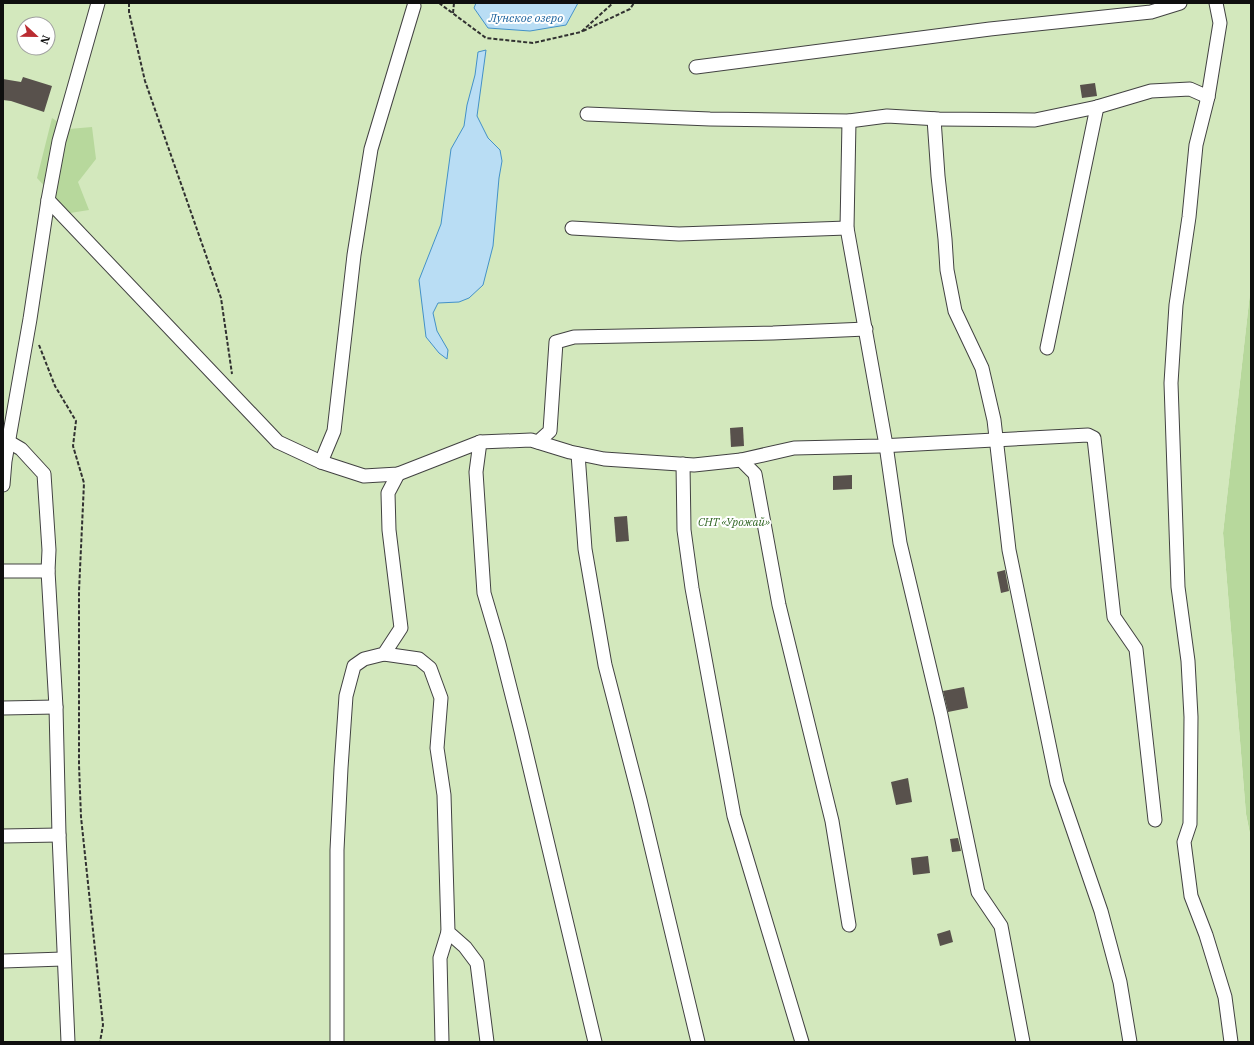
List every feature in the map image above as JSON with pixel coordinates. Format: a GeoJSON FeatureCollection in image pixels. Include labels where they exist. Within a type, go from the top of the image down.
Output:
{"type":"FeatureCollection","features":[{"type":"Feature","properties":{"kind":"street"},"geometry":{"type":"LineString","coordinates":[[3,485],[6,442],[31,312],[48,200],[59,141],[98,3]]}},
{"type":"Feature","properties":{"kind":"street"},"geometry":{"type":"LineString","coordinates":[[696,67],[990,29],[1151,12],[1180,3]]}},
{"type":"Feature","properties":{"kind":"street"},"geometry":{"type":"LineString","coordinates":[[1216,3],[1220,23],[1208,97],[1196,145],[1176,305],[1171,383],[1178,587],[1188,661],[1191,717],[1190,824],[1184,842],[1191,896],[1206,935],[1225,997],[1231,1042]]}},
{"type":"Feature","properties":{"kind":"street"},"geometry":{"type":"LineString","coordinates":[[321,462],[334,431],[354,255],[371,149],[414,6]]}},
{"type":"Feature","properties":{"kind":"street"},"geometry":{"type":"LineString","coordinates":[[586,114],[710,119],[849,121],[888,116],[934,119],[1035,120],[1097,107],[1151,91],[1190,89],[1208,97]]}},
{"type":"Feature","properties":{"kind":"street"},"geometry":{"type":"LineString","coordinates":[[1046,348],[1097,107]]}},
{"type":"Feature","properties":{"kind":"street"},"geometry":{"type":"LineString","coordinates":[[934,119],[947,270],[955,310],[982,368],[994,420],[1009,550],[1057,783],[1101,911],[1120,982],[1130,1042]]}},
{"type":"Feature","properties":{"kind":"street"},"geometry":{"type":"LineString","coordinates":[[849,121],[848,228],[886,446],[900,543],[941,715],[978,892],[1001,926],[1023,1042]]}},
{"type":"Feature","properties":{"kind":"street"},"geometry":{"type":"LineString","coordinates":[[48,200],[278,442],[321,462],[364,476],[398,474],[480,442],[531,440],[578,454],[604,459],[694,465],[741,460],[794,448],[886,446],[1088,435],[1094,438],[1114,617],[1136,649],[1155,820]]}},
{"type":"Feature","properties":{"kind":"street"},"geometry":{"type":"LineString","coordinates":[[572,228],[679,234],[848,228]]}},
{"type":"Feature","properties":{"kind":"street"},"geometry":{"type":"LineString","coordinates":[[538,442],[550,431],[556,342],[574,337],[773,333],[866,329]]}},
{"type":"Feature","properties":{"kind":"street"},"geometry":{"type":"LineString","coordinates":[[6,442],[21,449],[44,474],[56,707],[63,959],[68,1042]]}},
{"type":"Feature","properties":{"kind":"street"},"geometry":{"type":"LineString","coordinates":[[480,442],[476,472],[484,593],[499,644],[595,1042]]}},
{"type":"Feature","properties":{"kind":"street"},"geometry":{"type":"LineString","coordinates":[[578,454],[585,549],[605,665],[640,800],[698,1042]]}},
{"type":"Feature","properties":{"kind":"street"},"geometry":{"type":"LineString","coordinates":[[741,460],[755,474],[779,605],[832,821],[849,925]]}},
{"type":"Feature","properties":{"kind":"street"},"geometry":{"type":"LineString","coordinates":[[683,464],[684,530],[692,588],[734,816],[802,1042]]}},
{"type":"Feature","properties":{"kind":"street"},"geometry":{"type":"LineString","coordinates":[[384,654],[401,628],[389,530],[388,493],[398,474]]}},
{"type":"Feature","properties":{"kind":"street"},"geometry":{"type":"LineString","coordinates":[[3,571],[48,571]]}},
{"type":"Feature","properties":{"kind":"street"},"geometry":{"type":"LineString","coordinates":[[337,1042],[337,850],[346,696],[354,666],[364,659],[384,654],[419,660],[430,668],[441,698],[437,748],[444,795],[448,932],[440,958],[442,1042]]}},
{"type":"Feature","properties":{"kind":"street"},"geometry":{"type":"LineString","coordinates":[[3,708],[56,707]]}},
{"type":"Feature","properties":{"kind":"street"},"geometry":{"type":"LineString","coordinates":[[3,836],[59,835]]}},
{"type":"Feature","properties":{"kind":"street"},"geometry":{"type":"LineString","coordinates":[[448,932],[465,947],[477,963],[487,1042]]}},
{"type":"Feature","properties":{"kind":"street"},"geometry":{"type":"LineString","coordinates":[[3,961],[63,959]]}},
{"type":"Feature","properties":{"kind":"path"},"geometry":{"type":"LineString","coordinates":[[129,3],[129,12],[145,81],[221,298],[233,376]]}},
{"type":"Feature","properties":{"kind":"path"},"geometry":{"type":"LineString","coordinates":[[440,3],[486,38],[532,43],[581,32],[630,9],[634,3]]}},
{"type":"Feature","properties":{"kind":"path"},"geometry":{"type":"LineString","coordinates":[[453,13],[454,3]]}},
{"type":"Feature","properties":{"kind":"path"},"geometry":{"type":"LineString","coordinates":[[581,32],[613,3]]}},
{"type":"Feature","properties":{"kind":"path"},"geometry":{"type":"LineString","coordinates":[[37,341],[55,386],[76,421],[73,446],[84,483],[79,591],[79,765],[82,817],[102,1025],[100,1042]]}},
{"type":"Feature","properties":{"kind":"green space","name":"СНТ «Урожай»"},"geometry":{"type":"Polygon","coordinates":[[[3,3],[476,3],[474,8],[566,25],[578,3],[1251,3],[1251,284],[1223,533],[1246,814],[1251,839],[1251,1042],[3,1042],[3,3]]]}},
{"type":"Feature","properties":{"kind":"green space"},"geometry":{"type":"Polygon","coordinates":[[[52,118],[69,129],[92,127],[96,159],[78,182],[89,210],[70,213],[37,178],[52,118]]]}},
{"type":"Feature","properties":{"kind":"green space"},"geometry":{"type":"Polygon","coordinates":[[[1251,284],[1251,839],[1246,814],[1223,533],[1251,284]]]}},
{"type":"Feature","properties":{"kind":"water","name":"Лунское озеро"},"geometry":{"type":"Polygon","coordinates":[[[476,3],[578,3],[566,25],[530,31],[488,28],[474,8],[476,3]]]}},
{"type":"Feature","properties":{"kind":"water"},"geometry":{"type":"Polygon","coordinates":[[[486,50],[477,116],[488,138],[500,150],[502,161],[493,246],[483,285],[469,298],[459,302],[438,303],[433,313],[437,331],[448,350],[447,359],[439,353],[426,337],[419,280],[441,224],[451,149],[464,126],[467,105],[475,75],[478,52],[486,50]]]}},
{"type":"Feature","properties":{"kind":"building"},"geometry":{"type":"Polygon","coordinates":[[[23,77],[52,86],[44,112],[11,101],[3,100],[3,79],[21,82],[23,77]]]}},
{"type":"Feature","properties":{"kind":"building"},"geometry":{"type":"Polygon","coordinates":[[[1095,83],[1097,96],[1082,98],[1080,85],[1095,83]]]}},
{"type":"Feature","properties":{"kind":"building"},"geometry":{"type":"Polygon","coordinates":[[[743,427],[744,446],[731,447],[730,428],[743,427]]]}},
{"type":"Feature","properties":{"kind":"building"},"geometry":{"type":"Polygon","coordinates":[[[852,475],[852,489],[833,490],[833,476],[852,475]]]}},
{"type":"Feature","properties":{"kind":"building"},"geometry":{"type":"Polygon","coordinates":[[[627,516],[629,541],[616,542],[614,517],[627,516]]]}},
{"type":"Feature","properties":{"kind":"building"},"geometry":{"type":"Polygon","coordinates":[[[1005,570],[1009,591],[1001,593],[997,572],[1005,570]]]}},
{"type":"Feature","properties":{"kind":"building"},"geometry":{"type":"Polygon","coordinates":[[[964,687],[968,708],[948,712],[943,691],[964,687]]]}},
{"type":"Feature","properties":{"kind":"building"},"geometry":{"type":"Polygon","coordinates":[[[908,778],[912,802],[896,805],[891,782],[908,778]]]}},
{"type":"Feature","properties":{"kind":"building"},"geometry":{"type":"Polygon","coordinates":[[[958,838],[961,851],[952,852],[950,839],[958,838]]]}},
{"type":"Feature","properties":{"kind":"building"},"geometry":{"type":"Polygon","coordinates":[[[928,856],[930,873],[913,875],[911,858],[928,856]]]}},
{"type":"Feature","properties":{"kind":"building"},"geometry":{"type":"Polygon","coordinates":[[[950,930],[953,942],[940,946],[937,934],[950,930]]]}}]}
